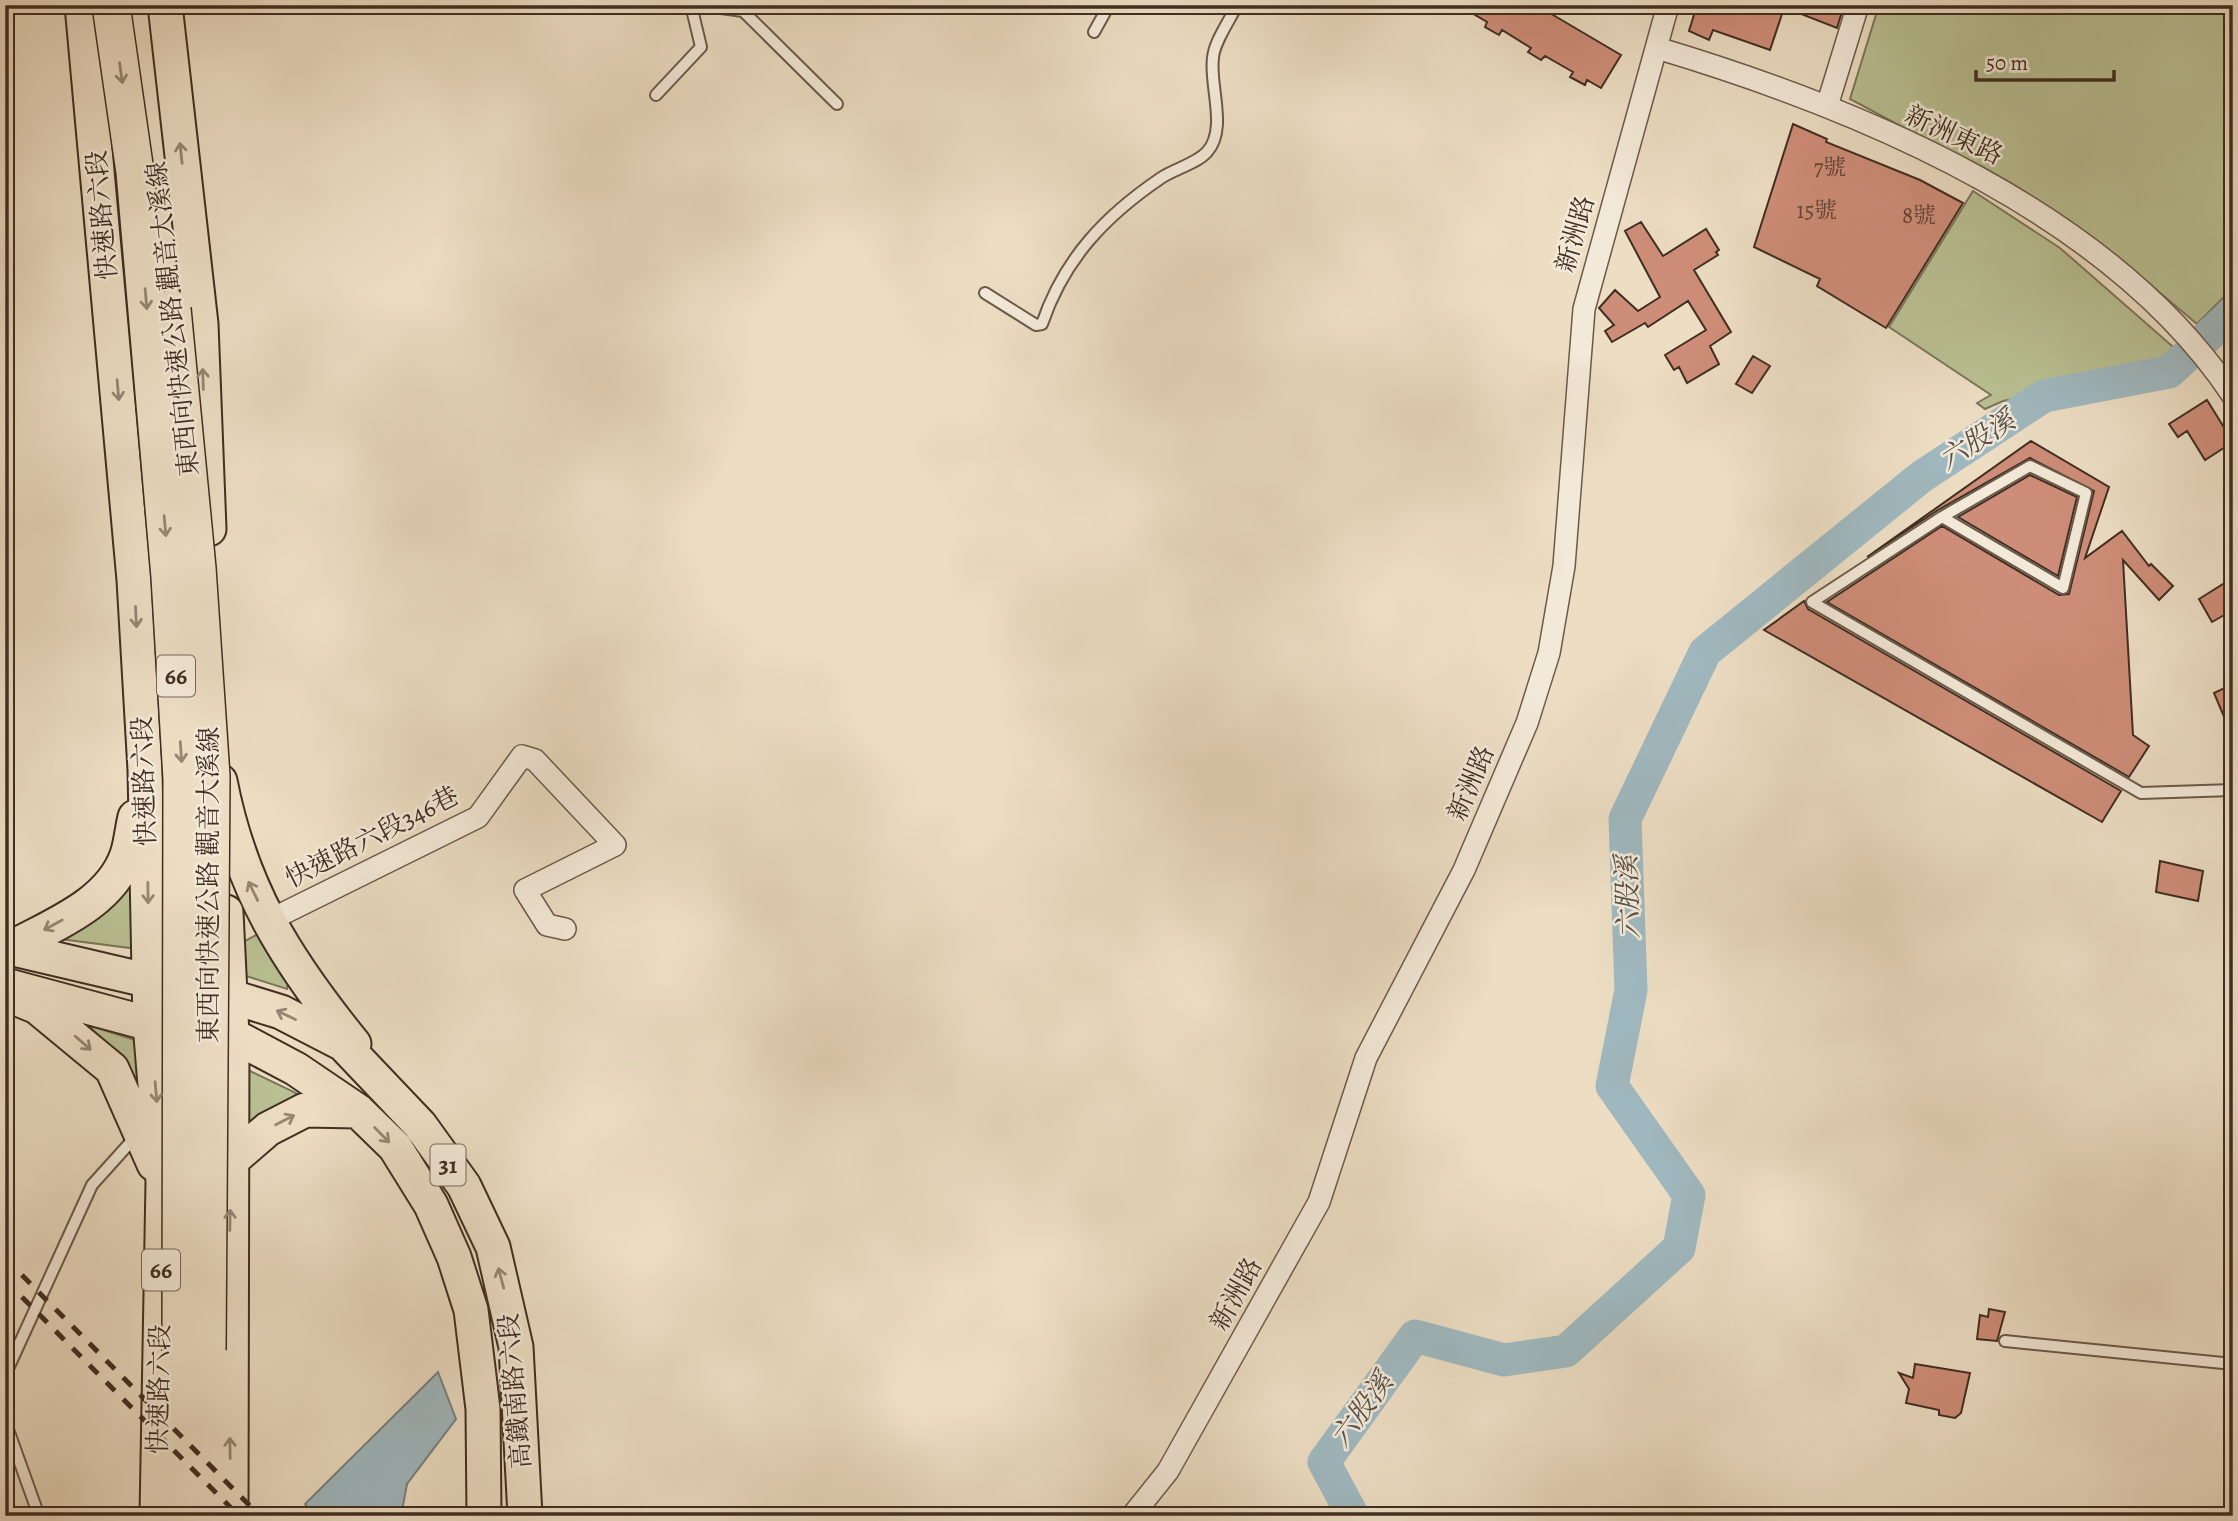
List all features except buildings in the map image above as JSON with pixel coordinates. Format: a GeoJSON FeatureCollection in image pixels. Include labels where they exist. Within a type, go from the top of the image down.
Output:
{"type":"FeatureCollection","features":[{"type":"Feature","properties":{"kind":"highway","name":"東西向快速公路 觀音大溪線"},"geometry":{"type":"LineString","coordinates":[[111,5],[135,172],[170,577],[182,779],[194,1350],[204,1516]]}},
{"type":"Feature","properties":{"kind":"highway","name":"東西向快速公路 觀音大溪線"},"geometry":{"type":"LineString","coordinates":[[136,5],[159,169],[197,568],[211,776],[194,1350],[176,1516]]}},
{"type":"Feature","properties":{"kind":"main road","name":"快速路六段"},"geometry":{"type":"LineString","coordinates":[[82,5],[134,580],[145,770],[150,1024],[163,1182],[158,1516]]}},
{"type":"Feature","properties":{"kind":"main road","name":"66"},"geometry":{"type":"LineString","coordinates":[[165,5],[201,324],[232,1035],[231,1516]]}},
{"type":"Feature","properties":{"kind":"main road"},"geometry":{"type":"LineString","coordinates":[[8,947],[82,909],[110,886],[127,856],[145,770]]}},
{"type":"Feature","properties":{"kind":"main road","name":"31"},"geometry":{"type":"LineString","coordinates":[[220,781],[230,832],[245,874],[268,921],[299,974],[420,1125]]}},
{"type":"Feature","properties":{"kind":"main road","name":"高鐵南路六段"},"geometry":{"type":"LineString","coordinates":[[8,947],[150,981],[230,995],[281,1012],[343,1044],[420,1125],[464,1186],[493,1247],[516,1346],[524,1516]]}},
{"type":"Feature","properties":{"kind":"main road","name":"高鐵南路六段"},"geometry":{"type":"LineString","coordinates":[[5,985],[150,1024],[232,1035],[296,1069],[358,1111],[395,1147],[431,1205],[454,1257],[471,1310],[483,1409],[484,1516]]}},
{"type":"Feature","properties":{"kind":"main road"},"geometry":{"type":"LineString","coordinates":[[5,993],[37,1007],[113,1069],[138,1133],[163,1182]]}},
{"type":"Feature","properties":{"kind":"main road"},"geometry":{"type":"LineString","coordinates":[[231,1161],[268,1129],[304,1110],[358,1111]]}},
{"type":"Feature","properties":{"kind":"main road","name":"高鐵南路六段"},"geometry":{"type":"LineString","coordinates":[[464,1516],[478,1367]]}},
{"type":"Feature","properties":{"kind":"street","name":"新洲路"},"geometry":{"type":"LineString","coordinates":[[1132,1516],[1175,1459],[1319,1202],[1366,1058],[1464,870],[1531,712],[1549,653],[1564,566],[1584,309],[1668,5]]}},
{"type":"Feature","properties":{"kind":"street"},"geometry":{"type":"LineString","coordinates":[[1827,106],[1858,5]]}},
{"type":"Feature","properties":{"kind":"street","name":"新洲東路"},"geometry":{"type":"LineString","coordinates":[[1657,48],[1746,74],[1827,106],[2003,189],[2100,256],[2190,338],[2233,396]]}},
{"type":"Feature","properties":{"kind":"street","name":"快速路六段346巷"},"geometry":{"type":"LineString","coordinates":[[268,921],[478,817],[522,756],[535,760],[615,845],[525,890],[547,925],[565,929]]}},
{"type":"Feature","properties":{"kind":"lane"},"geometry":{"type":"LineString","coordinates":[[656,96],[701,47],[691,5]]}},
{"type":"Feature","properties":{"kind":"lane"},"geometry":{"type":"LineString","coordinates":[[699,5],[743,11],[837,104]]}},
{"type":"Feature","properties":{"kind":"lane"},"geometry":{"type":"LineString","coordinates":[[1094,32],[1109,5]]}},
{"type":"Feature","properties":{"kind":"lane"},"geometry":{"type":"LineString","coordinates":[[985,293],[1035,324],[1042,324],[1053,291],[1082,250],[1120,206],[1207,152],[1214,136],[1216,109],[1212,57],[1237,5]]}},
{"type":"Feature","properties":{"kind":"lane"},"geometry":{"type":"LineString","coordinates":[[1942,517],[2063,588],[2086,493],[2030,466],[1942,517],[1812,603],[2141,793],[2233,790]]}},
{"type":"Feature","properties":{"kind":"lane"},"geometry":{"type":"LineString","coordinates":[[5,1394],[6,1373],[92,1185],[138,1133]]}},
{"type":"Feature","properties":{"kind":"lane"},"geometry":{"type":"LineString","coordinates":[[2005,1341],[2233,1364]]}},
{"type":"Feature","properties":{"kind":"lane"},"geometry":{"type":"LineString","coordinates":[[5,1421],[39,1516]]}},
{"type":"Feature","properties":{"kind":"green space"},"geometry":{"type":"Polygon","coordinates":[[[1879,5],[2233,5],[2233,288],[2197,324],[2128,266],[2026,193],[1850,99],[1879,5]]]}},
{"type":"Feature","properties":{"kind":"green space"},"geometry":{"type":"Polygon","coordinates":[[[1973,191],[2060,248],[2179,352],[2147,372],[2003,401],[1985,409],[1977,403],[1991,395],[1889,327],[1973,191]]]}},
{"type":"Feature","properties":{"kind":"green space"},"geometry":{"type":"Polygon","coordinates":[[[135,876],[138,949],[60,939],[135,876]]]}},
{"type":"Feature","properties":{"kind":"green space"},"geometry":{"type":"Polygon","coordinates":[[[262,932],[288,978],[287,989],[240,974],[239,944],[262,932]]]}},
{"type":"Feature","properties":{"kind":"green space"},"geometry":{"type":"Polygon","coordinates":[[[88,1025],[141,1042],[136,1090],[116,1053],[88,1025]]]}},
{"type":"Feature","properties":{"kind":"green space"},"geometry":{"type":"Polygon","coordinates":[[[244,1068],[296,1093],[294,1103],[266,1111],[251,1122],[242,1122],[244,1068]]]}},
{"type":"Feature","properties":{"kind":"water"},"geometry":{"type":"Polygon","coordinates":[[[438,1372],[456,1419],[407,1484],[401,1516],[315,1516],[305,1504],[438,1372]]]}},
{"type":"Feature","properties":{"kind":"waterway","name":"六股溪"},"geometry":{"type":"LineString","coordinates":[[1353,1516],[1324,1462],[1415,1336],[1504,1360],[1566,1351],[1679,1248],[1689,1195],[1612,1086],[1631,990],[1625,819],[1705,652],[1921,477],[2044,396],[2169,372],[2233,313]]}},
{"type":"Feature","properties":{"kind":"railway"},"geometry":{"type":"LineString","coordinates":[[5,1258],[260,1516]]}},
{"type":"Feature","properties":{"kind":"railway"},"geometry":{"type":"LineString","coordinates":[[5,1280],[239,1516]]}}]}
